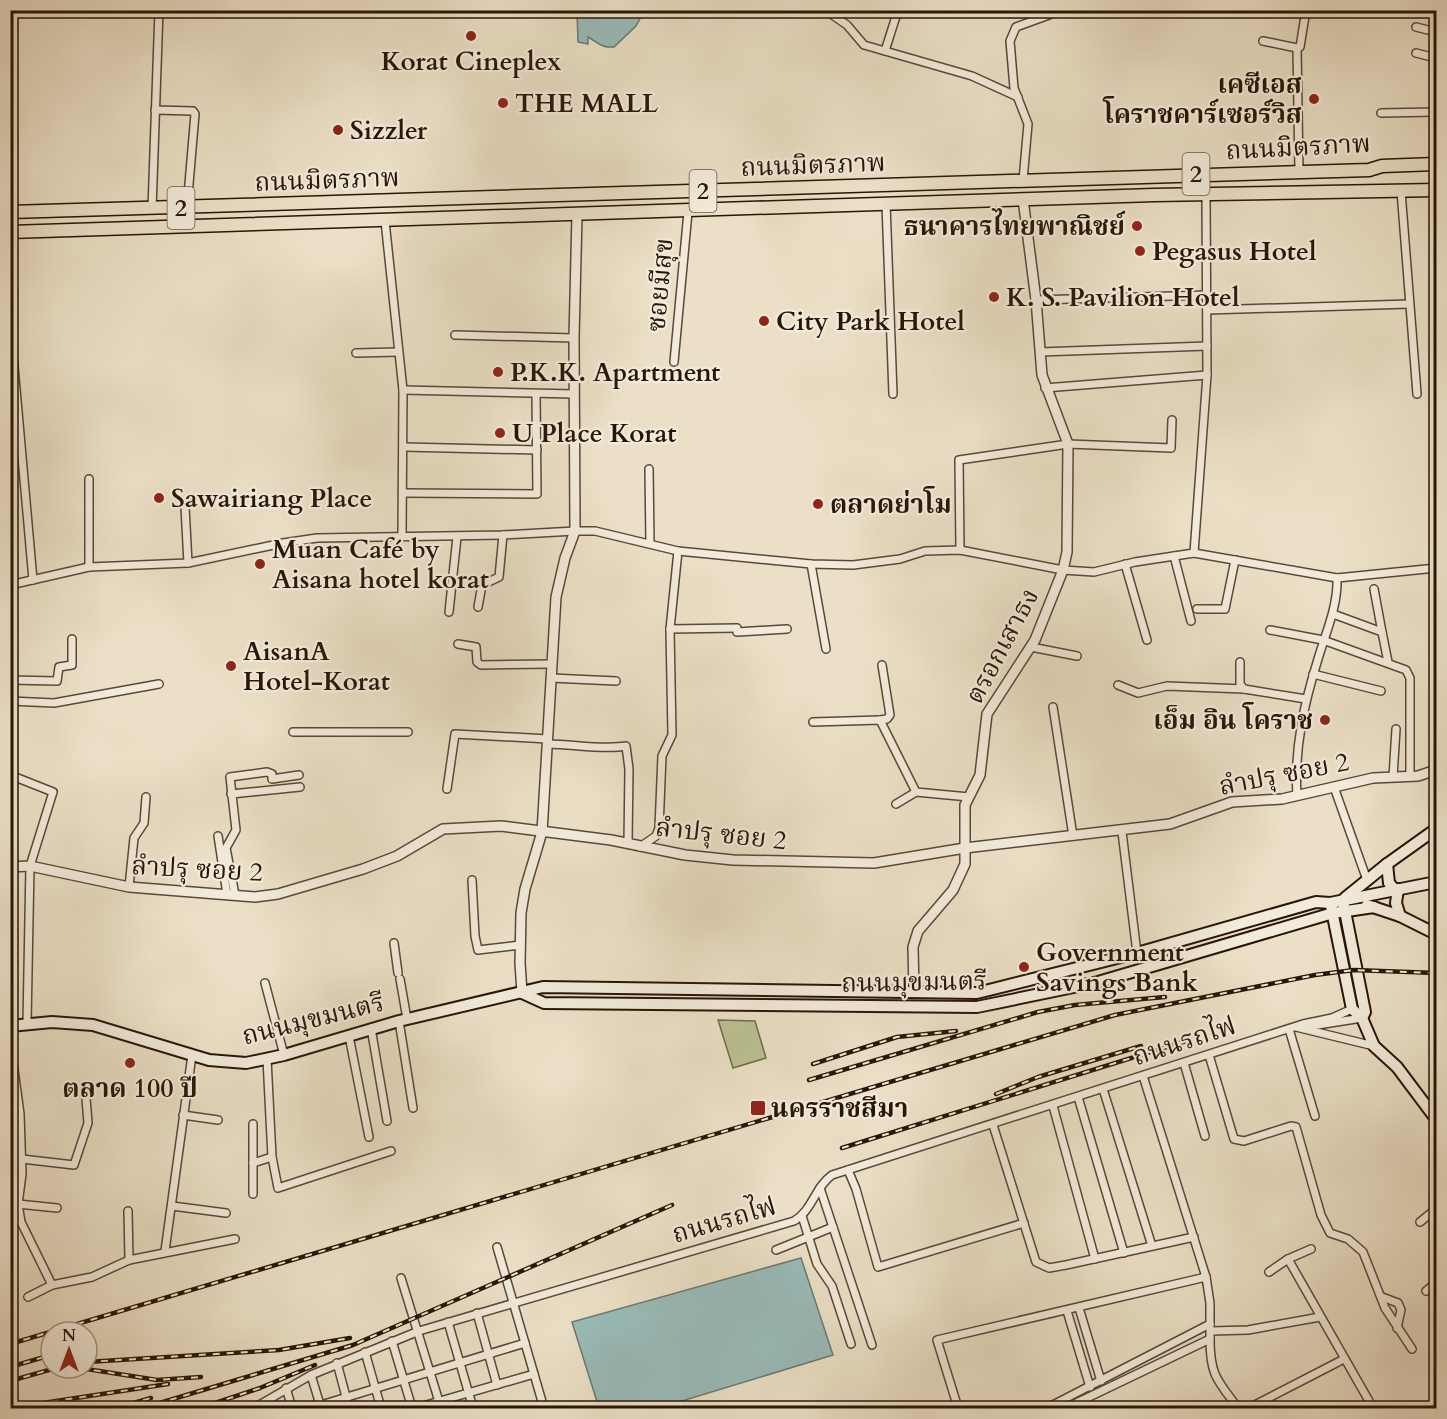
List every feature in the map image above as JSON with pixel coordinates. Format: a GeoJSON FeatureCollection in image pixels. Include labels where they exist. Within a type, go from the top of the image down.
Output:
{"type":"FeatureCollection","features":[{"type":"Feature","properties":{"kind":"highway","name":"ถนนมิตรภาพ"},"geometry":{"type":"LineString","coordinates":[[10,212],[1299,172],[1436,164]]}},
{"type":"Feature","properties":{"kind":"highway"},"geometry":{"type":"LineString","coordinates":[[1023,180],[1023,199]]}},
{"type":"Feature","properties":{"kind":"highway","name":"ถนนมิตรภาพ"},"geometry":{"type":"LineString","coordinates":[[10,232],[688,212],[1023,199],[1437,190]]}},
{"type":"Feature","properties":{"kind":"main road"},"geometry":{"type":"LineString","coordinates":[[1344,905],[1367,880],[1437,829]]}},
{"type":"Feature","properties":{"kind":"main road"},"geometry":{"type":"LineString","coordinates":[[1387,864],[1389,883],[1396,889],[1396,903],[1400,916]]}},
{"type":"Feature","properties":{"kind":"main road"},"geometry":{"type":"LineString","coordinates":[[1437,882],[1396,889],[1331,908],[1352,1009],[1362,1018],[1374,1046],[1397,1067],[1437,1119]]}},
{"type":"Feature","properties":{"kind":"main road","name":"ถนนมุขมนตรี"},"geometry":{"type":"LineString","coordinates":[[10,1026],[27,1023],[73,1022],[93,1025],[192,1055],[225,1062],[267,1059],[371,1028],[543,987],[977,993],[1137,953],[1302,906],[1323,901],[1331,908]]}},
{"type":"Feature","properties":{"kind":"main road"},"geometry":{"type":"LineString","coordinates":[[1344,905],[1374,907],[1400,916],[1437,934]]}},
{"type":"Feature","properties":{"kind":"main road"},"geometry":{"type":"LineString","coordinates":[[1344,905],[1365,1012],[1362,1018]]}},
{"type":"Feature","properties":{"kind":"main road","name":"ถนนมุขมนตรี"},"geometry":{"type":"LineString","coordinates":[[522,993],[544,1003],[977,1007],[1098,982],[1331,908]]}},
{"type":"Feature","properties":{"kind":"main road"},"geometry":{"type":"LineString","coordinates":[[1093,964],[1098,982]]}},
{"type":"Feature","properties":{"kind":"main road"},"geometry":{"type":"LineString","coordinates":[[914,992],[919,1007]]}},
{"type":"Feature","properties":{"kind":"street"},"geometry":{"type":"LineString","coordinates":[[152,209],[159,10]]}},
{"type":"Feature","properties":{"kind":"street"},"geometry":{"type":"LineString","coordinates":[[819,10],[831,14],[847,25],[864,45],[972,76],[1018,97]]}},
{"type":"Feature","properties":{"kind":"street"},"geometry":{"type":"LineString","coordinates":[[885,51],[898,10]]}},
{"type":"Feature","properties":{"kind":"street"},"geometry":{"type":"LineString","coordinates":[[1023,180],[1028,124],[1014,88],[1010,41],[1016,27],[1049,15],[1054,10]]}},
{"type":"Feature","properties":{"kind":"street"},"geometry":{"type":"LineString","coordinates":[[1299,172],[1297,48],[1300,47],[1306,10]]}},
{"type":"Feature","properties":{"kind":"street"},"geometry":{"type":"LineString","coordinates":[[1416,27],[1437,32]]}},
{"type":"Feature","properties":{"kind":"street"},"geometry":{"type":"LineString","coordinates":[[1263,41],[1297,48]]}},
{"type":"Feature","properties":{"kind":"street"},"geometry":{"type":"LineString","coordinates":[[1416,53],[1437,58]]}},
{"type":"Feature","properties":{"kind":"street"},"geometry":{"type":"LineString","coordinates":[[155,110],[193,111],[195,114],[187,208]]}},
{"type":"Feature","properties":{"kind":"street"},"geometry":{"type":"LineString","coordinates":[[1381,113],[1435,112],[1436,164]]}},
{"type":"Feature","properties":{"kind":"street"},"geometry":{"type":"LineString","coordinates":[[1401,191],[1417,394]]}},
{"type":"Feature","properties":{"kind":"street"},"geometry":{"type":"LineString","coordinates":[[1194,553],[1208,375],[1206,194]]}},
{"type":"Feature","properties":{"kind":"street","name":"ตรอกเสาธง"},"geometry":{"type":"LineString","coordinates":[[914,992],[913,947],[918,932],[960,878],[965,864],[964,814],[969,797],[980,775],[987,714],[1031,647],[1063,570],[1068,532],[1068,444],[1045,388],[1023,199]]}},
{"type":"Feature","properties":{"kind":"street"},"geometry":{"type":"LineString","coordinates":[[886,204],[893,394]]}},
{"type":"Feature","properties":{"kind":"street","name":"ซอยมีสุข"},"geometry":{"type":"LineString","coordinates":[[674,362],[688,212]]}},
{"type":"Feature","properties":{"kind":"street"},"geometry":{"type":"LineString","coordinates":[[522,993],[520,945],[525,889],[542,832],[559,580],[576,531],[574,338],[577,215]]}},
{"type":"Feature","properties":{"kind":"street"},"geometry":{"type":"LineString","coordinates":[[386,221],[403,390],[402,535]]}},
{"type":"Feature","properties":{"kind":"street"},"geometry":{"type":"LineString","coordinates":[[1036,300],[1207,295]]}},
{"type":"Feature","properties":{"kind":"street"},"geometry":{"type":"LineString","coordinates":[[1208,310],[1409,304]]}},
{"type":"Feature","properties":{"kind":"street"},"geometry":{"type":"LineString","coordinates":[[11,333],[33,579]]}},
{"type":"Feature","properties":{"kind":"street"},"geometry":{"type":"LineString","coordinates":[[455,335],[574,338]]}},
{"type":"Feature","properties":{"kind":"street"},"geometry":{"type":"LineString","coordinates":[[1040,352],[1208,346]]}},
{"type":"Feature","properties":{"kind":"street"},"geometry":{"type":"LineString","coordinates":[[356,353],[398,352]]}},
{"type":"Feature","properties":{"kind":"street"},"geometry":{"type":"LineString","coordinates":[[1045,388],[1208,375]]}},
{"type":"Feature","properties":{"kind":"street"},"geometry":{"type":"LineString","coordinates":[[403,390],[574,394]]}},
{"type":"Feature","properties":{"kind":"street"},"geometry":{"type":"LineString","coordinates":[[403,493],[537,494],[536,394]]}},
{"type":"Feature","properties":{"kind":"street"},"geometry":{"type":"LineString","coordinates":[[960,550],[959,460],[1068,444],[1171,448],[1172,420]]}},
{"type":"Feature","properties":{"kind":"street"},"geometry":{"type":"LineString","coordinates":[[404,447],[537,450]]}},
{"type":"Feature","properties":{"kind":"street"},"geometry":{"type":"LineString","coordinates":[[649,469],[650,544]]}},
{"type":"Feature","properties":{"kind":"street"},"geometry":{"type":"LineString","coordinates":[[88,479],[89,567]]}},
{"type":"Feature","properties":{"kind":"street"},"geometry":{"type":"LineString","coordinates":[[185,507],[188,563]]}},
{"type":"Feature","properties":{"kind":"street"},"geometry":{"type":"LineString","coordinates":[[10,585],[89,567],[188,563],[316,538],[402,535],[457,537],[576,531],[595,531],[694,553],[811,564],[853,565],[900,559],[925,551],[960,550],[1063,570],[1103,572],[1125,564],[1194,553],[1337,578],[1437,568]]}},
{"type":"Feature","properties":{"kind":"street"},"geometry":{"type":"LineString","coordinates":[[478,607],[482,585],[499,577],[503,535]]}},
{"type":"Feature","properties":{"kind":"street"},"geometry":{"type":"LineString","coordinates":[[450,612],[457,537]]}},
{"type":"Feature","properties":{"kind":"street"},"geometry":{"type":"LineString","coordinates":[[640,847],[656,836],[659,828],[662,756],[672,735],[670,629],[678,550]]}},
{"type":"Feature","properties":{"kind":"street"},"geometry":{"type":"LineString","coordinates":[[1174,556],[1191,621]]}},
{"type":"Feature","properties":{"kind":"street"},"geometry":{"type":"LineString","coordinates":[[1197,609],[1224,609],[1234,560]]}},
{"type":"Feature","properties":{"kind":"street"},"geometry":{"type":"LineString","coordinates":[[811,564],[826,650]]}},
{"type":"Feature","properties":{"kind":"street"},"geometry":{"type":"LineString","coordinates":[[1125,564],[1147,640]]}},
{"type":"Feature","properties":{"kind":"street"},"geometry":{"type":"LineString","coordinates":[[1297,796],[1298,746],[1306,699],[1333,614],[1337,578]]}},
{"type":"Feature","properties":{"kind":"street"},"geometry":{"type":"LineString","coordinates":[[1374,590],[1388,662]]}},
{"type":"Feature","properties":{"kind":"street"},"geometry":{"type":"LineString","coordinates":[[1333,614],[1382,632]]}},
{"type":"Feature","properties":{"kind":"street"},"geometry":{"type":"LineString","coordinates":[[670,629],[787,629]]}},
{"type":"Feature","properties":{"kind":"street"},"geometry":{"type":"LineString","coordinates":[[1270,630],[1323,640],[1402,667],[1410,678],[1410,777]]}},
{"type":"Feature","properties":{"kind":"street"},"geometry":{"type":"LineString","coordinates":[[10,680],[57,681],[59,667],[72,665],[72,639]]}},
{"type":"Feature","properties":{"kind":"street"},"geometry":{"type":"LineString","coordinates":[[458,644],[476,647],[477,662],[481,665],[552,664]]}},
{"type":"Feature","properties":{"kind":"street"},"geometry":{"type":"LineString","coordinates":[[1031,647],[1077,656]]}},
{"type":"Feature","properties":{"kind":"street"},"geometry":{"type":"LineString","coordinates":[[1240,662],[1240,684],[1244,689]]}},
{"type":"Feature","properties":{"kind":"street"},"geometry":{"type":"LineString","coordinates":[[813,722],[887,719],[890,715],[882,665]]}},
{"type":"Feature","properties":{"kind":"street"},"geometry":{"type":"LineString","coordinates":[[1313,674],[1381,691]]}},
{"type":"Feature","properties":{"kind":"street"},"geometry":{"type":"LineString","coordinates":[[551,678],[616,681]]}},
{"type":"Feature","properties":{"kind":"street"},"geometry":{"type":"LineString","coordinates":[[10,700],[54,703],[159,684]]}},
{"type":"Feature","properties":{"kind":"street"},"geometry":{"type":"LineString","coordinates":[[1118,685],[1138,693],[1167,686],[1244,689],[1306,699]]}},
{"type":"Feature","properties":{"kind":"street"},"geometry":{"type":"LineString","coordinates":[[1053,707],[1073,836]]}},
{"type":"Feature","properties":{"kind":"street"},"geometry":{"type":"LineString","coordinates":[[880,720],[916,792]]}},
{"type":"Feature","properties":{"kind":"street"},"geometry":{"type":"LineString","coordinates":[[1393,777],[1396,729]]}},
{"type":"Feature","properties":{"kind":"street"},"geometry":{"type":"LineString","coordinates":[[293,732],[408,732]]}},
{"type":"Feature","properties":{"kind":"street"},"geometry":{"type":"LineString","coordinates":[[447,789],[455,734],[611,748],[626,746],[629,769],[628,843]]}},
{"type":"Feature","properties":{"kind":"street","name":"ลำปรุ ซอย 2"},"geometry":{"type":"LineString","coordinates":[[10,867],[30,866],[129,887],[255,897],[278,894],[363,869],[397,856],[443,829],[501,826],[757,862],[874,863],[965,848],[1122,832],[1170,824],[1232,802],[1297,796],[1334,787],[1393,777],[1410,777],[1437,770]]}},
{"type":"Feature","properties":{"kind":"street"},"geometry":{"type":"LineString","coordinates":[[231,895],[226,845],[236,830],[229,781],[234,775],[267,772],[272,774],[272,778],[298,775]]}},
{"type":"Feature","properties":{"kind":"street"},"geometry":{"type":"LineString","coordinates":[[11,775],[53,792],[30,866],[27,1023]]}},
{"type":"Feature","properties":{"kind":"street"},"geometry":{"type":"LineString","coordinates":[[231,794],[300,787]]}},
{"type":"Feature","properties":{"kind":"street"},"geometry":{"type":"LineString","coordinates":[[1334,787],[1367,880]]}},
{"type":"Feature","properties":{"kind":"street"},"geometry":{"type":"LineString","coordinates":[[896,804],[916,792],[969,797]]}},
{"type":"Feature","properties":{"kind":"street"},"geometry":{"type":"LineString","coordinates":[[129,887],[135,838],[144,822],[146,797]]}},
{"type":"Feature","properties":{"kind":"street"},"geometry":{"type":"LineString","coordinates":[[1122,832],[1137,953]]}},
{"type":"Feature","properties":{"kind":"street"},"geometry":{"type":"LineString","coordinates":[[218,836],[231,895]]}},
{"type":"Feature","properties":{"kind":"street"},"geometry":{"type":"LineString","coordinates":[[472,880],[478,950],[520,945]]}},
{"type":"Feature","properties":{"kind":"street"},"geometry":{"type":"LineString","coordinates":[[394,943],[413,1108]]}},
{"type":"Feature","properties":{"kind":"street"},"geometry":{"type":"LineString","coordinates":[[265,982],[284,1055]]}},
{"type":"Feature","properties":{"kind":"street","name":"ถนนรถไฟ"},"geometry":{"type":"LineString","coordinates":[[257,1407],[311,1375],[418,1331],[794,1221],[802,1216],[820,1188],[832,1175],[1293,1028],[1332,1018],[1352,1009]]}},
{"type":"Feature","properties":{"kind":"street","name":"ถนนรถไฟ"},"geometry":{"type":"LineString","coordinates":[[1293,1028],[1327,1025],[1362,1018]]}},
{"type":"Feature","properties":{"kind":"street"},"geometry":{"type":"LineString","coordinates":[[371,1028],[387,1121]]}},
{"type":"Feature","properties":{"kind":"street"},"geometry":{"type":"LineString","coordinates":[[1315,1116],[1293,1028],[1374,1046]]}},
{"type":"Feature","properties":{"kind":"street"},"geometry":{"type":"LineString","coordinates":[[350,1036],[369,1137]]}},
{"type":"Feature","properties":{"kind":"street"},"geometry":{"type":"LineString","coordinates":[[10,1040],[19,1096],[22,1159],[18,1204],[21,1222],[52,1285]]}},
{"type":"Feature","properties":{"kind":"street"},"geometry":{"type":"LineString","coordinates":[[165,1251],[192,1055]]}},
{"type":"Feature","properties":{"kind":"street"},"geometry":{"type":"LineString","coordinates":[[1209,1055],[1234,1139],[1244,1141],[1291,1126],[1296,1127],[1321,1215],[1330,1233],[1348,1239],[1363,1252],[1397,1328],[1412,1349]]}},
{"type":"Feature","properties":{"kind":"street"},"geometry":{"type":"LineString","coordinates":[[267,1059],[272,1157],[276,1185],[281,1188],[392,1151]]}},
{"type":"Feature","properties":{"kind":"street"},"geometry":{"type":"LineString","coordinates":[[1184,1063],[1206,1136]]}},
{"type":"Feature","properties":{"kind":"street"},"geometry":{"type":"LineString","coordinates":[[1143,1076],[1206,1277],[1210,1364],[1214,1375],[1239,1408]]}},
{"type":"Feature","properties":{"kind":"street"},"geometry":{"type":"LineString","coordinates":[[22,1159],[74,1165],[88,1123],[85,1086]]}},
{"type":"Feature","properties":{"kind":"street"},"geometry":{"type":"LineString","coordinates":[[1103,1089],[1152,1246]]}},
{"type":"Feature","properties":{"kind":"street"},"geometry":{"type":"LineString","coordinates":[[1078,1097],[1124,1252]]}},
{"type":"Feature","properties":{"kind":"street"},"geometry":{"type":"LineString","coordinates":[[1053,1106],[1095,1259]]}},
{"type":"Feature","properties":{"kind":"street"},"geometry":{"type":"LineString","coordinates":[[183,1115],[219,1120]]}},
{"type":"Feature","properties":{"kind":"street"},"geometry":{"type":"LineString","coordinates":[[253,1124],[253,1194]]}},
{"type":"Feature","properties":{"kind":"street"},"geometry":{"type":"LineString","coordinates":[[993,1125],[1035,1263],[1049,1268],[1194,1237]]}},
{"type":"Feature","properties":{"kind":"street"},"geometry":{"type":"LineString","coordinates":[[253,1163],[272,1157]]}},
{"type":"Feature","properties":{"kind":"street"},"geometry":{"type":"LineString","coordinates":[[10,1177],[22,1159]]}},
{"type":"Feature","properties":{"kind":"street"},"geometry":{"type":"LineString","coordinates":[[848,1170],[856,1189],[878,1267],[1024,1223]]}},
{"type":"Feature","properties":{"kind":"street"},"geometry":{"type":"LineString","coordinates":[[820,1188],[872,1345]]}},
{"type":"Feature","properties":{"kind":"street"},"geometry":{"type":"LineString","coordinates":[[18,1204],[57,1208]]}},
{"type":"Feature","properties":{"kind":"street"},"geometry":{"type":"LineString","coordinates":[[172,1206],[226,1213]]}},
{"type":"Feature","properties":{"kind":"street"},"geometry":{"type":"LineString","coordinates":[[1420,1222],[1437,1209]]}},
{"type":"Feature","properties":{"kind":"street"},"geometry":{"type":"LineString","coordinates":[[128,1211],[129,1260]]}},
{"type":"Feature","properties":{"kind":"street"},"geometry":{"type":"LineString","coordinates":[[802,1216],[817,1263],[832,1286],[851,1344]]}},
{"type":"Feature","properties":{"kind":"street"},"geometry":{"type":"LineString","coordinates":[[776,1250],[833,1227]]}},
{"type":"Feature","properties":{"kind":"street"},"geometry":{"type":"LineString","coordinates":[[28,1297],[52,1285],[92,1277],[129,1260],[234,1239]]}},
{"type":"Feature","properties":{"kind":"street"},"geometry":{"type":"LineString","coordinates":[[497,1247],[543,1405],[532,1408]]}},
{"type":"Feature","properties":{"kind":"street"},"geometry":{"type":"LineString","coordinates":[[1269,1272],[1288,1258],[1311,1249]]}},
{"type":"Feature","properties":{"kind":"street"},"geometry":{"type":"LineString","coordinates":[[1288,1258],[1373,1408]]}},
{"type":"Feature","properties":{"kind":"street"},"geometry":{"type":"LineString","coordinates":[[958,1408],[937,1340],[1206,1277]]}},
{"type":"Feature","properties":{"kind":"street"},"geometry":{"type":"LineString","coordinates":[[401,1278],[440,1405]]}},
{"type":"Feature","properties":{"kind":"street"},"geometry":{"type":"LineString","coordinates":[[1426,1291],[1437,1283]]}},
{"type":"Feature","properties":{"kind":"street"},"geometry":{"type":"LineString","coordinates":[[1382,1297],[1398,1303],[1401,1310],[1397,1328]]}},
{"type":"Feature","properties":{"kind":"street"},"geometry":{"type":"LineString","coordinates":[[1079,1308],[1101,1381]]}},
{"type":"Feature","properties":{"kind":"street"},"geometry":{"type":"LineString","coordinates":[[1067,1311],[1090,1387]]}},
{"type":"Feature","properties":{"kind":"street"},"geometry":{"type":"LineString","coordinates":[[477,1313],[497,1385]]}},
{"type":"Feature","properties":{"kind":"street"},"geometry":{"type":"LineString","coordinates":[[1047,1408],[1210,1331],[1248,1330],[1320,1317]]}},
{"type":"Feature","properties":{"kind":"street"},"geometry":{"type":"LineString","coordinates":[[448,1322],[473,1408]]}},
{"type":"Feature","properties":{"kind":"street"},"geometry":{"type":"LineString","coordinates":[[1066,1408],[1210,1331]]}},
{"type":"Feature","properties":{"kind":"street"},"geometry":{"type":"LineString","coordinates":[[392,1341],[414,1408],[440,1405],[468,1393],[534,1374]]}},
{"type":"Feature","properties":{"kind":"street"},"geometry":{"type":"LineString","coordinates":[[311,1408],[525,1343]]}},
{"type":"Feature","properties":{"kind":"street"},"geometry":{"type":"LineString","coordinates":[[365,1352],[381,1408]]}},
{"type":"Feature","properties":{"kind":"street"},"geometry":{"type":"LineString","coordinates":[[1249,1408],[1344,1359]]}},
{"type":"Feature","properties":{"kind":"street"},"geometry":{"type":"LineString","coordinates":[[337,1363],[350,1408]]}},
{"type":"Feature","properties":{"kind":"street"},"geometry":{"type":"LineString","coordinates":[[311,1375],[320,1407]]}},
{"type":"Feature","properties":{"kind":"street"},"geometry":{"type":"LineString","coordinates":[[286,1388],[292,1408]]}},
{"type":"Feature","properties":{"kind":"green space"},"geometry":{"type":"Polygon","coordinates":[[[718,1020],[755,1021],[766,1058],[733,1068],[718,1020]]]}},
{"type":"Feature","properties":{"kind":"water"},"geometry":{"type":"Polygon","coordinates":[[[577,10],[644,11],[636,26],[614,47],[606,47],[588,37],[588,44],[578,42],[577,10]]]}},
{"type":"Feature","properties":{"kind":"water"},"geometry":{"type":"Polygon","coordinates":[[[801,1258],[833,1355],[659,1408],[599,1408],[572,1322],[801,1258]]]}},
{"type":"Feature","properties":{"kind":"railway"},"geometry":{"type":"LineString","coordinates":[[10,1344],[1115,1015],[1315,975],[1354,970],[1436,973]]}},
{"type":"Feature","properties":{"kind":"railway"},"geometry":{"type":"LineString","coordinates":[[809,1080],[1038,1012],[1075,1005],[1165,997]]}},
{"type":"Feature","properties":{"kind":"railway"},"geometry":{"type":"LineString","coordinates":[[813,1064],[897,1037],[956,1031]]}},
{"type":"Feature","properties":{"kind":"railway"},"geometry":{"type":"LineString","coordinates":[[842,1148],[1186,1041]]}},
{"type":"Feature","properties":{"kind":"railway"},"geometry":{"type":"LineString","coordinates":[[996,1094],[1038,1077],[1141,1046]]}},
{"type":"Feature","properties":{"kind":"railway"},"geometry":{"type":"LineString","coordinates":[[143,1408],[353,1345],[672,1205]]}},
{"type":"Feature","properties":{"kind":"railway"},"geometry":{"type":"LineString","coordinates":[[99,1361],[279,1350],[350,1338]]}},
{"type":"Feature","properties":{"kind":"railway"},"geometry":{"type":"LineString","coordinates":[[10,1367],[39,1359]]}},
{"type":"Feature","properties":{"kind":"railway"},"geometry":{"type":"LineString","coordinates":[[200,1408],[260,1388],[315,1365]]}},
{"type":"Feature","properties":{"kind":"railway"},"geometry":{"type":"LineString","coordinates":[[99,1371],[157,1380],[201,1377]]}},
{"type":"Feature","properties":{"kind":"railway"},"geometry":{"type":"LineString","coordinates":[[10,1381],[39,1373]]}},
{"type":"Feature","properties":{"kind":"railway"},"geometry":{"type":"LineString","coordinates":[[10,1408],[168,1384]]}},
{"type":"Feature","properties":{"kind":"railway"},"geometry":{"type":"LineString","coordinates":[[116,1408],[151,1398]]}},
{"type":"Feature","properties":{"kind":"place","name":"Korat Cineplex"},"geometry":{"type":"Point","coordinates":[471,36]}},
{"type":"Feature","properties":{"kind":"place","name":"เคซีเอส โคราชคาร์เซอร์วิส"},"geometry":{"type":"Point","coordinates":[1314,99]}},
{"type":"Feature","properties":{"kind":"place","name":"THE MALL"},"geometry":{"type":"Point","coordinates":[503,103]}},
{"type":"Feature","properties":{"kind":"place","name":"Sizzler"},"geometry":{"type":"Point","coordinates":[338,130]}},
{"type":"Feature","properties":{"kind":"place","name":"ธนาคารไทยพาณิชย์"},"geometry":{"type":"Point","coordinates":[1137,226]}},
{"type":"Feature","properties":{"kind":"place","name":"Pegasus Hotel"},"geometry":{"type":"Point","coordinates":[1140,251]}},
{"type":"Feature","properties":{"kind":"place","name":"K. S. Pavilion Hotel"},"geometry":{"type":"Point","coordinates":[994,297]}},
{"type":"Feature","properties":{"kind":"place","name":"City Park Hotel"},"geometry":{"type":"Point","coordinates":[764,321]}},
{"type":"Feature","properties":{"kind":"place","name":"P.K.K. Apartment"},"geometry":{"type":"Point","coordinates":[498,372]}},
{"type":"Feature","properties":{"kind":"place","name":"U Place Korat"},"geometry":{"type":"Point","coordinates":[500,433]}},
{"type":"Feature","properties":{"kind":"place","name":"Sawairiang Place"},"geometry":{"type":"Point","coordinates":[159,498]}},
{"type":"Feature","properties":{"kind":"place","name":"ตลาดย่าโม"},"geometry":{"type":"Point","coordinates":[818,504]}},
{"type":"Feature","properties":{"kind":"place","name":"Muan Café by Aisana hotel korat"},"geometry":{"type":"Point","coordinates":[260,564]}},
{"type":"Feature","properties":{"kind":"place","name":"AisanA Hotel-Korat"},"geometry":{"type":"Point","coordinates":[231,666]}},
{"type":"Feature","properties":{"kind":"place","name":"เอ็ม อิน โคราช"},"geometry":{"type":"Point","coordinates":[1325,720]}},
{"type":"Feature","properties":{"kind":"place","name":"Government Savings Bank"},"geometry":{"type":"Point","coordinates":[1024,967]}},
{"type":"Feature","properties":{"kind":"place","name":"ตลาด 100 ปี"},"geometry":{"type":"Point","coordinates":[130,1063]}},
{"type":"Feature","properties":{"kind":"place","name":"นครราชสีมา"},"geometry":{"type":"Point","coordinates":[758,1108]}}]}
